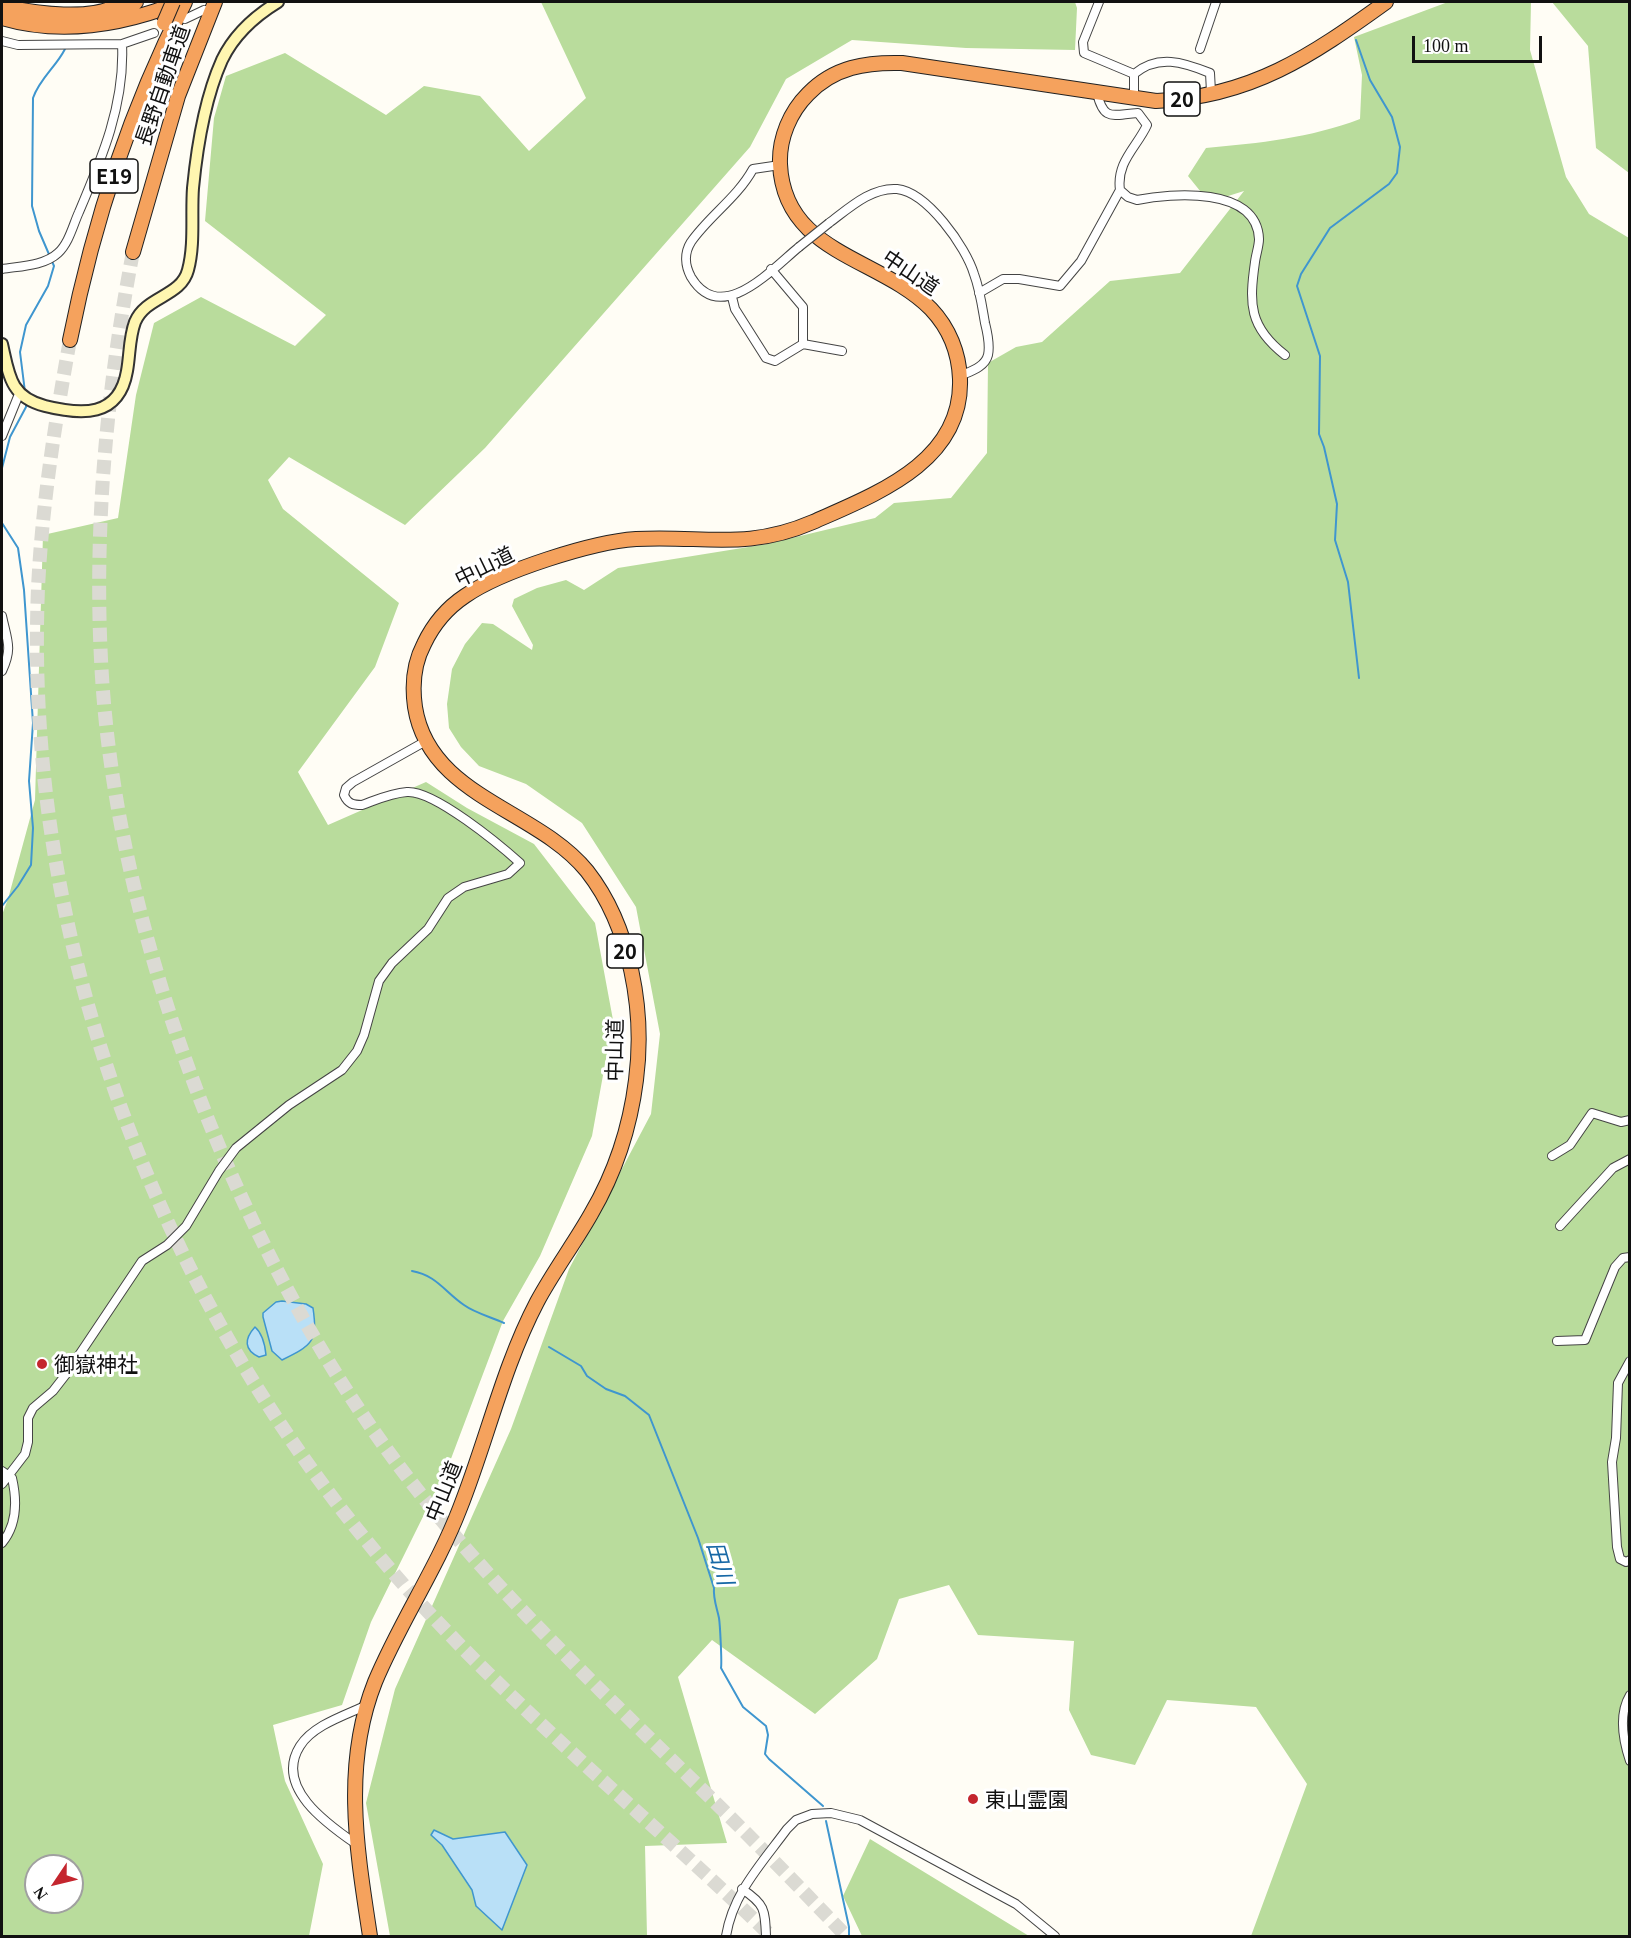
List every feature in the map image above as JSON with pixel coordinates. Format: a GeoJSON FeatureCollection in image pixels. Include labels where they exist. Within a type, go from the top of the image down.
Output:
{"type":"FeatureCollection","features":[{"type":"Feature","properties":{"kind":"highway"},"geometry":{"type":"LineString","coordinates":[[2,6],[46,13],[70,13],[111,9],[123,2]]}},
{"type":"Feature","properties":{"kind":"highway"},"geometry":{"type":"LineString","coordinates":[[77,26],[126,12],[136,2]]}},
{"type":"Feature","properties":{"kind":"highway"},"geometry":{"type":"LineString","coordinates":[[173,2],[176,20]]}},
{"type":"Feature","properties":{"kind":"highway"},"geometry":{"type":"LineString","coordinates":[[2,18],[30,24],[96,26],[137,17],[184,2]]}},
{"type":"Feature","properties":{"kind":"highway","name":"長野自動車道"},"geometry":{"type":"LineString","coordinates":[[70,340],[92,244],[138,94],[184,2]]}},
{"type":"Feature","properties":{"kind":"highway"},"geometry":{"type":"LineString","coordinates":[[146,201],[200,55],[223,2]]}},
{"type":"Feature","properties":{"kind":"highway","name":"中山道"},"geometry":{"type":"LineString","coordinates":[[370,1936],[356,1844],[354,1783],[367,1705],[379,1673],[459,1512],[514,1354],[531,1314],[591,1214],[615,1164],[631,1114],[638,1063],[638,1017],[627,959],[610,909],[594,881],[571,854],[552,839],[459,780],[426,741],[415,710],[413,686],[420,652],[441,617],[463,597],[491,581],[606,542],[636,539],[748,541],[771,537],[817,520],[902,478],[932,455],[952,422],[957,406],[960,376],[949,336],[932,310],[909,292],[811,233],[788,200],[780,165],[783,135],[796,108],[820,83],[850,67],[875,63],[902,63],[1134,98],[1189,99],[1256,81],[1298,62],[1386,2]]}},
{"type":"Feature","properties":{"kind":"highway","name":"長野自動車道"},"geometry":{"type":"LineString","coordinates":[[133,252],[178,96],[210,6]]}},
{"type":"Feature","properties":{"kind":"street"},"geometry":{"type":"LineString","coordinates":[[2,344],[10,376],[20,394],[32,401],[74,412],[91,411],[102,408],[119,395],[127,372],[131,335],[136,320],[149,304],[180,286],[189,268],[197,162],[208,107],[222,61],[243,29],[278,2]]}},
{"type":"Feature","properties":{"kind":"street"},"geometry":{"type":"LineString","coordinates":[[1099,2],[1083,42],[1084,53],[1134,74]]}},
{"type":"Feature","properties":{"kind":"street"},"geometry":{"type":"LineString","coordinates":[[1200,49],[1216,2]]}},
{"type":"Feature","properties":{"kind":"street"},"geometry":{"type":"LineString","coordinates":[[176,20],[210,6]]}},
{"type":"Feature","properties":{"kind":"street"},"geometry":{"type":"LineString","coordinates":[[2,41],[18,45],[122,44],[154,33]]}},
{"type":"Feature","properties":{"kind":"street"},"geometry":{"type":"LineString","coordinates":[[2,269],[44,261],[65,246],[103,156],[122,75],[122,44]]}},
{"type":"Feature","properties":{"kind":"street"},"geometry":{"type":"LineString","coordinates":[[1134,74],[1144,66],[1159,61],[1173,61],[1210,73],[1211,92]]}},
{"type":"Feature","properties":{"kind":"street"},"geometry":{"type":"LineString","coordinates":[[1134,74],[1134,98]]}},
{"type":"Feature","properties":{"kind":"street"},"geometry":{"type":"LineString","coordinates":[[979,293],[1003,279],[1019,279],[1060,286],[1081,261],[1120,190],[1119,181],[1126,156],[1147,125],[1138,112],[1115,116],[1105,113],[1100,108],[1097,93]]}},
{"type":"Feature","properties":{"kind":"street"},"geometry":{"type":"LineString","coordinates":[[780,165],[753,170],[742,189],[691,243],[686,256],[687,269],[703,291],[717,296],[732,297],[744,291],[864,197],[881,190],[897,189],[914,194],[933,210],[962,248],[974,272],[987,331],[988,355],[980,367],[960,376]]}},
{"type":"Feature","properties":{"kind":"street"},"geometry":{"type":"LineString","coordinates":[[1120,190],[1128,197],[1137,200],[1197,194],[1240,207],[1249,216],[1257,230],[1259,241],[1252,286],[1254,316],[1262,334],[1285,356]]}},
{"type":"Feature","properties":{"kind":"street"},"geometry":{"type":"LineString","coordinates":[[771,269],[803,307],[803,345]]}},
{"type":"Feature","properties":{"kind":"street"},"geometry":{"type":"LineString","coordinates":[[732,297],[735,309],[766,358],[775,361],[803,345],[842,351]]}},
{"type":"Feature","properties":{"kind":"street"},"geometry":{"type":"LineString","coordinates":[[2,436],[20,394]]}},
{"type":"Feature","properties":{"kind":"street"},"geometry":{"type":"LineString","coordinates":[[2,616],[10,648],[2,671]]}},
{"type":"Feature","properties":{"kind":"street"},"geometry":{"type":"LineString","coordinates":[[2,1484],[5,1473],[25,1454],[28,1442],[28,1418],[33,1408],[53,1391],[67,1373],[142,1261],[167,1245],[186,1226],[219,1171],[236,1148],[289,1105],[342,1070],[357,1050],[364,1035],[379,981],[392,963],[428,929],[448,898],[464,887],[508,874],[520,863],[489,836],[423,795],[408,792],[362,805],[354,805],[347,801],[344,795],[346,788],[353,782],[426,741]]}},
{"type":"Feature","properties":{"kind":"street"},"geometry":{"type":"LineString","coordinates":[[1552,1156],[1570,1145],[1592,1113],[1621,1122],[1629,1120]]}},
{"type":"Feature","properties":{"kind":"street"},"geometry":{"type":"LineString","coordinates":[[1560,1226],[1613,1168],[1629,1159]]}},
{"type":"Feature","properties":{"kind":"street"},"geometry":{"type":"LineString","coordinates":[[1557,1341],[1585,1340],[1615,1267],[1623,1258],[1629,1257]]}},
{"type":"Feature","properties":{"kind":"street"},"geometry":{"type":"LineString","coordinates":[[1629,1361],[1618,1383],[1616,1438],[1612,1462],[1617,1546],[1620,1559],[1626,1562],[1629,1560]]}},
{"type":"Feature","properties":{"kind":"street"},"geometry":{"type":"LineString","coordinates":[[2,1543],[8,1536],[14,1519],[15,1492],[5,1473]]}},
{"type":"Feature","properties":{"kind":"street"},"geometry":{"type":"LineString","coordinates":[[1629,1695],[1623,1708],[1623,1722],[1629,1761]]}},
{"type":"Feature","properties":{"kind":"street"},"geometry":{"type":"LineString","coordinates":[[356,1844],[317,1815],[300,1791],[294,1771],[301,1745],[313,1734],[367,1705]]}},
{"type":"Feature","properties":{"kind":"street"},"geometry":{"type":"LineString","coordinates":[[726,1936],[729,1917],[742,1889],[796,1820],[812,1814],[831,1813],[860,1820],[991,1890],[1016,1904],[1055,1936]]}},
{"type":"Feature","properties":{"kind":"street"},"geometry":{"type":"LineString","coordinates":[[742,1889],[756,1899],[765,1910],[766,1936]]}},
{"type":"Feature","properties":{"kind":"green space"},"geometry":{"type":"Polygon","coordinates":[[[541,2],[1075,2],[1077,8],[1075,50],[966,48],[852,40],[786,79],[750,147],[485,448],[405,525],[289,457],[268,480],[283,509],[399,603],[375,667],[298,772],[328,825],[426,782],[467,808],[534,844],[595,923],[613,1020],[592,1136],[540,1256],[503,1321],[449,1464],[371,1622],[342,1705],[273,1725],[285,1781],[323,1864],[309,1936],[2,1936],[2,915],[35,800],[43,535],[118,518],[136,395],[154,323],[201,297],[295,346],[326,315],[205,221],[214,118],[226,76],[285,53],[386,115],[424,86],[480,96],[529,151],[586,98],[541,2]]]}},
{"type":"Feature","properties":{"kind":"green space"},"geometry":{"type":"Polygon","coordinates":[[[1448,2],[1531,2],[1530,50],[1566,177],[1589,214],[1629,238],[1629,1936],[1251,1936],[1307,1784],[1256,1707],[1167,1700],[1135,1765],[1091,1755],[1069,1710],[1074,1641],[978,1635],[949,1585],[899,1599],[877,1659],[815,1714],[712,1640],[678,1677],[727,1843],[645,1846],[647,1936],[390,1936],[366,1803],[395,1689],[511,1429],[569,1269],[651,1114],[660,1034],[636,907],[582,823],[526,784],[479,766],[461,747],[449,728],[447,704],[452,669],[465,644],[482,623],[493,624],[532,650],[533,645],[512,606],[514,599],[537,588],[566,580],[584,590],[618,568],[767,544],[875,518],[894,503],[951,498],[987,453],[988,363],[1016,347],[1042,342],[1110,281],[1180,273],[1244,191],[1209,202],[1188,176],[1206,148],[1265,142],[1304,135],[1360,119],[1362,75],[1354,37],[1448,2]]]}},
{"type":"Feature","properties":{"kind":"green space"},"geometry":{"type":"Polygon","coordinates":[[[1552,2],[1629,2],[1629,173],[1596,148],[1588,46],[1552,2]]]}},
{"type":"Feature","properties":{"kind":"green space"},"geometry":{"type":"Polygon","coordinates":[[[870,1839],[1029,1936],[862,1936],[843,1896],[870,1839]]]}},
{"type":"Feature","properties":{"kind":"water"},"geometry":{"type":"Polygon","coordinates":[[[276,1302],[306,1304],[313,1308],[314,1328],[311,1341],[306,1346],[282,1360],[272,1351],[263,1313],[276,1302]]]}},
{"type":"Feature","properties":{"kind":"water"},"geometry":{"type":"Polygon","coordinates":[[[255,1327],[262,1336],[266,1351],[266,1355],[259,1357],[250,1351],[247,1344],[255,1327]]]}},
{"type":"Feature","properties":{"kind":"water"},"geometry":{"type":"Polygon","coordinates":[[[434,1830],[453,1839],[505,1832],[527,1865],[502,1930],[476,1906],[472,1890],[442,1845],[431,1835],[434,1830]]]}},
{"type":"Feature","properties":{"kind":"waterway"},"geometry":{"type":"LineString","coordinates":[[1356,40],[1370,80],[1392,117],[1400,147],[1397,173],[1389,184],[1330,228],[1301,274],[1297,286],[1320,356],[1319,434],[1337,504],[1335,540],[1348,582],[1359,678]]}},
{"type":"Feature","properties":{"kind":"waterway"},"geometry":{"type":"LineString","coordinates":[[25,392],[20,352],[26,325],[48,286],[54,266],[39,231],[32,206],[33,98],[65,49]]}},
{"type":"Feature","properties":{"kind":"waterway"},"geometry":{"type":"LineString","coordinates":[[2,468],[10,437],[26,407],[26,401]]}},
{"type":"Feature","properties":{"kind":"waterway"},"geometry":{"type":"LineString","coordinates":[[2,523],[18,548],[24,590],[33,723],[29,781],[33,828],[31,865],[2,906]]}},
{"type":"Feature","properties":{"kind":"waterway","name":"田川"},"geometry":{"type":"LineString","coordinates":[[412,1271],[428,1276],[468,1308],[504,1323]]}},
{"type":"Feature","properties":{"kind":"waterway","name":"田川"},"geometry":{"type":"LineString","coordinates":[[549,1347],[581,1366],[587,1376],[606,1389],[625,1396],[649,1415],[698,1538],[714,1588],[719,1622],[721,1668],[743,1707],[766,1726],[768,1735],[765,1754],[823,1806]]}},
{"type":"Feature","properties":{"kind":"waterway","name":"田川"},"geometry":{"type":"LineString","coordinates":[[826,1821],[849,1936]]}},
{"type":"Feature","properties":{"kind":"tunnel"},"geometry":{"type":"LineString","coordinates":[[133,252],[109,411],[101,517],[99,570],[102,677],[113,779],[134,884],[162,991],[199,1096],[242,1198],[291,1297],[346,1389],[405,1474],[437,1514],[469,1553],[538,1627],[786,1873],[846,1936]]}},
{"type":"Feature","properties":{"kind":"tunnel"},"geometry":{"type":"LineString","coordinates":[[70,340],[50,464],[38,588],[40,724],[55,858],[84,991],[126,1120],[179,1246],[243,1365],[318,1479],[403,1584],[491,1676],[771,1936]]}},
{"type":"Feature","properties":{"kind":"place","name":"御嶽神社"},"geometry":{"type":"Point","coordinates":[42,1364]}},
{"type":"Feature","properties":{"kind":"place","name":"東山霊園"},"geometry":{"type":"Point","coordinates":[973,1799]}}]}
